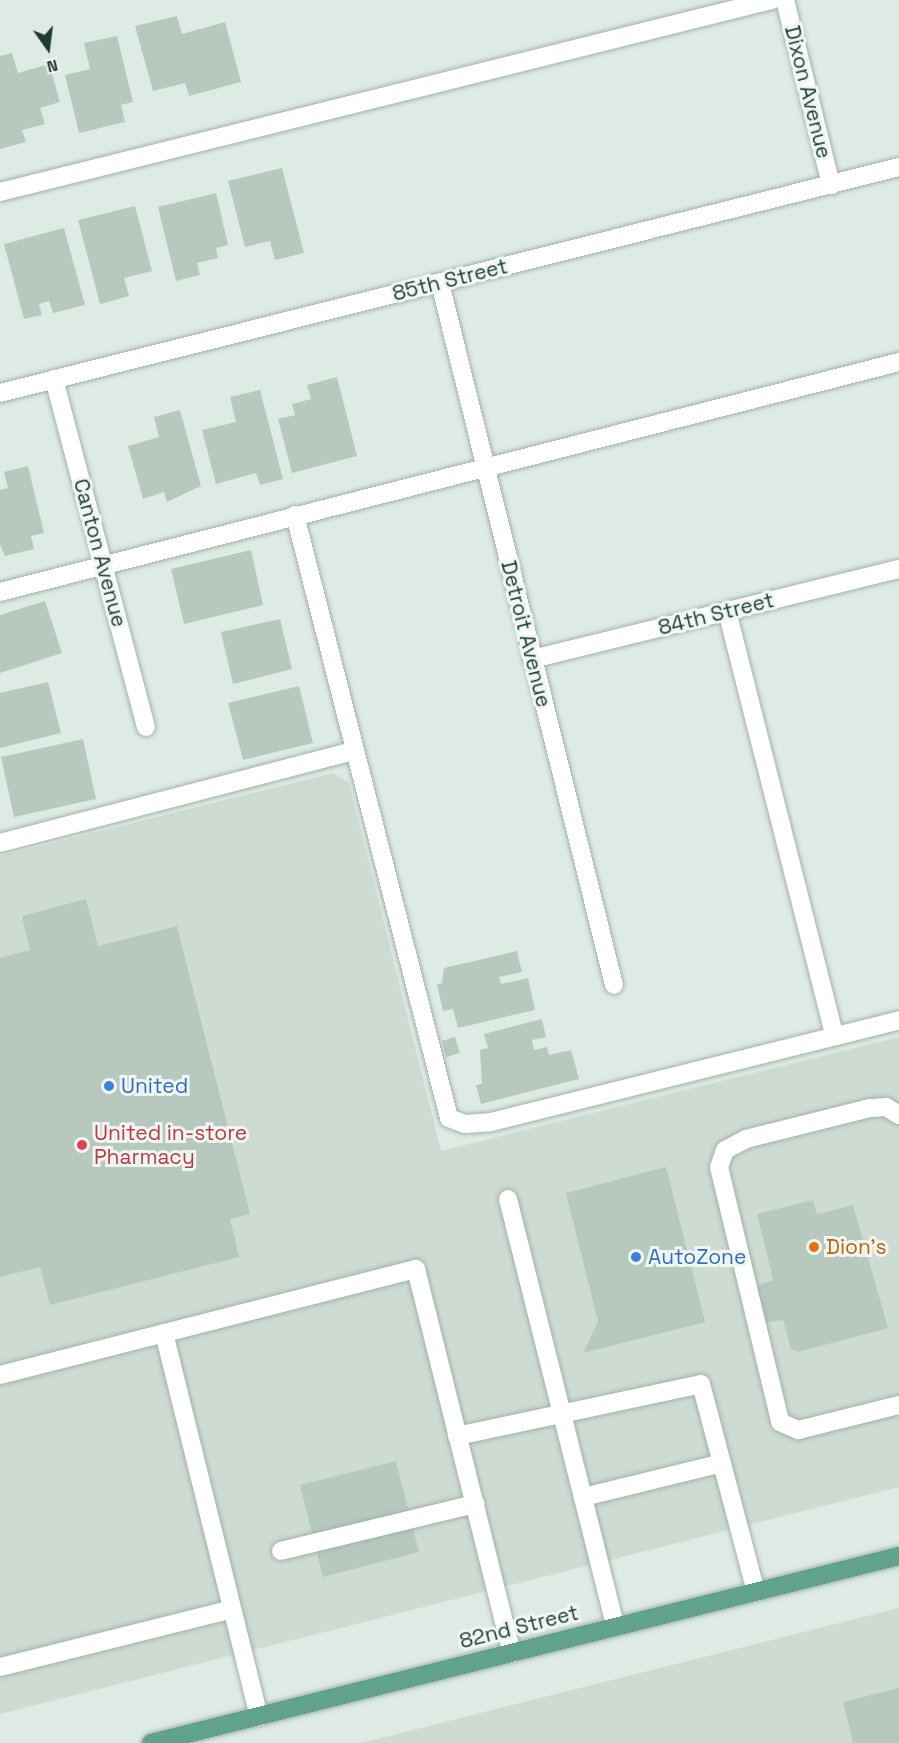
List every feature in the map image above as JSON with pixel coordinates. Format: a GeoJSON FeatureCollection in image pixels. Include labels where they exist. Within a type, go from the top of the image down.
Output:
{"type":"FeatureCollection","features":[{"type":"Feature","properties":{"kind":"main road","name":"82nd Street"},"geometry":{"type":"LineString","coordinates":[[151,1743],[899,1556]]}},
{"type":"Feature","properties":{"kind":"street"},"geometry":{"type":"LineString","coordinates":[[0,192],[772,0]]}},
{"type":"Feature","properties":{"kind":"street","name":"Dixon Avenue"},"geometry":{"type":"LineString","coordinates":[[785,0],[831,184]]}},
{"type":"Feature","properties":{"kind":"street","name":"85th Street"},"geometry":{"type":"LineString","coordinates":[[0,393],[899,167]]}},
{"type":"Feature","properties":{"kind":"street","name":"Detroit Avenue"},"geometry":{"type":"LineString","coordinates":[[440,283],[614,985]]}},
{"type":"Feature","properties":{"kind":"street"},"geometry":{"type":"LineString","coordinates":[[0,592],[484,465],[899,362]]}},
{"type":"Feature","properties":{"kind":"street","name":"Canton Avenue"},"geometry":{"type":"LineString","coordinates":[[54,379],[146,728]]}},
{"type":"Feature","properties":{"kind":"street"},"geometry":{"type":"LineString","coordinates":[[295,515],[353,751],[449,1118],[465,1124],[491,1122],[834,1033],[899,1020]]}},
{"type":"Feature","properties":{"kind":"street","name":"84th Street"},"geometry":{"type":"LineString","coordinates":[[532,659],[899,569]]}},
{"type":"Feature","properties":{"kind":"street"},"geometry":{"type":"LineString","coordinates":[[728,611],[834,1033]]}},
{"type":"Feature","properties":{"kind":"street"},"geometry":{"type":"LineString","coordinates":[[0,843],[353,751]]}},
{"type":"Feature","properties":{"kind":"street"},"geometry":{"type":"LineString","coordinates":[[899,1115],[886,1107],[870,1108],[746,1139],[725,1150],[719,1167],[780,1422],[798,1430],[899,1405]]}},
{"type":"Feature","properties":{"kind":"street"},"geometry":{"type":"LineString","coordinates":[[508,1199],[615,1626]]}},
{"type":"Feature","properties":{"kind":"street"},"geometry":{"type":"LineString","coordinates":[[0,1375],[416,1269],[512,1653]]}},
{"type":"Feature","properties":{"kind":"street"},"geometry":{"type":"LineString","coordinates":[[164,1333],[259,1716]]}},
{"type":"Feature","properties":{"kind":"street"},"geometry":{"type":"LineString","coordinates":[[458,1436],[701,1384],[756,1592]]}},
{"type":"Feature","properties":{"kind":"street"},"geometry":{"type":"LineString","coordinates":[[582,1497],[722,1464]]}},
{"type":"Feature","properties":{"kind":"street"},"geometry":{"type":"LineString","coordinates":[[281,1551],[475,1504]]}},
{"type":"Feature","properties":{"kind":"street"},"geometry":{"type":"LineString","coordinates":[[0,1667],[232,1609]]}},
{"type":"Feature","properties":{"kind":"shaded area"},"geometry":{"type":"Polygon","coordinates":[[[333,773],[349,783],[441,1151],[899,1037],[899,1487],[0,1714],[0,856],[333,773]]]}},
{"type":"Feature","properties":{"kind":"shaded area"},"geometry":{"type":"Polygon","coordinates":[[[899,1608],[899,1743],[361,1743],[899,1608]]]}},
{"type":"Feature","properties":{"kind":"building"},"geometry":{"type":"Polygon","coordinates":[[[177,16],[182,34],[225,22],[241,82],[189,96],[185,83],[153,91],[135,26],[177,16]]]}},
{"type":"Feature","properties":{"kind":"building"},"geometry":{"type":"Polygon","coordinates":[[[117,36],[133,102],[121,105],[125,122],[79,133],[65,75],[90,69],[84,43],[117,36]]]}},
{"type":"Feature","properties":{"kind":"building"},"geometry":{"type":"Polygon","coordinates":[[[12,53],[18,73],[49,64],[60,102],[40,108],[45,124],[22,130],[26,142],[0,149],[0,56],[12,53]]]}},
{"type":"Feature","properties":{"kind":"building"},"geometry":{"type":"Polygon","coordinates":[[[282,168],[304,253],[275,260],[270,241],[245,247],[228,181],[282,168]]]}},
{"type":"Feature","properties":{"kind":"building"},"geometry":{"type":"Polygon","coordinates":[[[216,193],[228,245],[216,248],[218,258],[197,263],[200,275],[176,281],[158,207],[216,193]]]}},
{"type":"Feature","properties":{"kind":"building"},"geometry":{"type":"Polygon","coordinates":[[[135,206],[152,271],[124,278],[129,296],[100,304],[78,220],[135,206]]]}},
{"type":"Feature","properties":{"kind":"building"},"geometry":{"type":"Polygon","coordinates":[[[64,228],[85,305],[53,313],[49,301],[39,304],[42,315],[24,319],[4,244],[64,228]]]}},
{"type":"Feature","properties":{"kind":"building"},"geometry":{"type":"Polygon","coordinates":[[[337,377],[357,456],[292,473],[278,419],[295,415],[292,404],[311,399],[307,385],[337,377]]]}},
{"type":"Feature","properties":{"kind":"building"},"geometry":{"type":"Polygon","coordinates":[[[260,390],[283,479],[260,485],[256,473],[216,484],[202,430],[236,422],[230,397],[260,390]]]}},
{"type":"Feature","properties":{"kind":"building"},"geometry":{"type":"Polygon","coordinates":[[[180,410],[201,486],[167,502],[164,492],[143,499],[128,446],[159,437],[154,417],[180,410]]]}},
{"type":"Feature","properties":{"kind":"building"},"geometry":{"type":"Polygon","coordinates":[[[28,466],[44,533],[31,536],[34,549],[5,556],[0,544],[0,490],[8,488],[4,472],[28,466]]]}},
{"type":"Feature","properties":{"kind":"building"},"geometry":{"type":"Polygon","coordinates":[[[251,550],[263,605],[184,624],[171,569],[251,550]]]}},
{"type":"Feature","properties":{"kind":"building"},"geometry":{"type":"Polygon","coordinates":[[[45,601],[62,653],[0,673],[0,615],[45,601]]]}},
{"type":"Feature","properties":{"kind":"building"},"geometry":{"type":"Polygon","coordinates":[[[280,619],[292,669],[233,684],[221,632],[280,619]]]}},
{"type":"Feature","properties":{"kind":"building"},"geometry":{"type":"Polygon","coordinates":[[[48,682],[61,733],[0,748],[0,693],[48,682]]]}},
{"type":"Feature","properties":{"kind":"building"},"geometry":{"type":"Polygon","coordinates":[[[299,686],[313,743],[243,760],[228,703],[299,686]]]}},
{"type":"Feature","properties":{"kind":"building"},"geometry":{"type":"Polygon","coordinates":[[[83,739],[96,799],[14,817],[1,757],[83,739]]]}},
{"type":"Feature","properties":{"kind":"building","name":"United"},"geometry":{"type":"Polygon","coordinates":[[[86,899],[98,946],[177,926],[250,1214],[230,1219],[239,1257],[50,1305],[40,1267],[0,1277],[0,958],[30,950],[22,916],[86,899]]]}},
{"type":"Feature","properties":{"kind":"building"},"geometry":{"type":"Polygon","coordinates":[[[517,951],[522,972],[499,977],[501,984],[528,978],[535,1010],[458,1028],[453,1009],[443,1011],[437,985],[442,983],[444,968],[517,951]]]}},
{"type":"Feature","properties":{"kind":"building"},"geometry":{"type":"Polygon","coordinates":[[[542,1019],[546,1037],[532,1040],[534,1050],[547,1047],[549,1055],[571,1050],[579,1079],[481,1104],[476,1085],[482,1084],[480,1050],[488,1048],[484,1034],[542,1019]]]}},
{"type":"Feature","properties":{"kind":"building"},"geometry":{"type":"Polygon","coordinates":[[[455,1037],[460,1053],[446,1057],[442,1041],[455,1037]]]}},
{"type":"Feature","properties":{"kind":"building","name":"AutoZone"},"geometry":{"type":"Polygon","coordinates":[[[666,1167],[705,1322],[583,1353],[598,1321],[566,1193],[666,1167]]]}},
{"type":"Feature","properties":{"kind":"building","name":"Dion's"},"geometry":{"type":"Polygon","coordinates":[[[813,1200],[817,1214],[853,1205],[888,1328],[798,1352],[791,1349],[783,1320],[759,1323],[750,1289],[773,1280],[757,1214],[813,1200]]]}},
{"type":"Feature","properties":{"kind":"building"},"geometry":{"type":"Polygon","coordinates":[[[396,1461],[419,1552],[323,1577],[300,1485],[396,1461]]]}},
{"type":"Feature","properties":{"kind":"building"},"geometry":{"type":"Polygon","coordinates":[[[899,1688],[899,1743],[853,1743],[843,1702],[899,1688]]]}},
{"type":"Feature","properties":{"kind":"place","name":"United"},"geometry":{"type":"Point","coordinates":[109,1086]}},
{"type":"Feature","properties":{"kind":"place","name":"United in-store Pharmacy"},"geometry":{"type":"Point","coordinates":[82,1145]}},
{"type":"Feature","properties":{"kind":"place","name":"Dion's"},"geometry":{"type":"Point","coordinates":[814,1247]}},
{"type":"Feature","properties":{"kind":"place","name":"AutoZone"},"geometry":{"type":"Point","coordinates":[636,1257]}}]}
